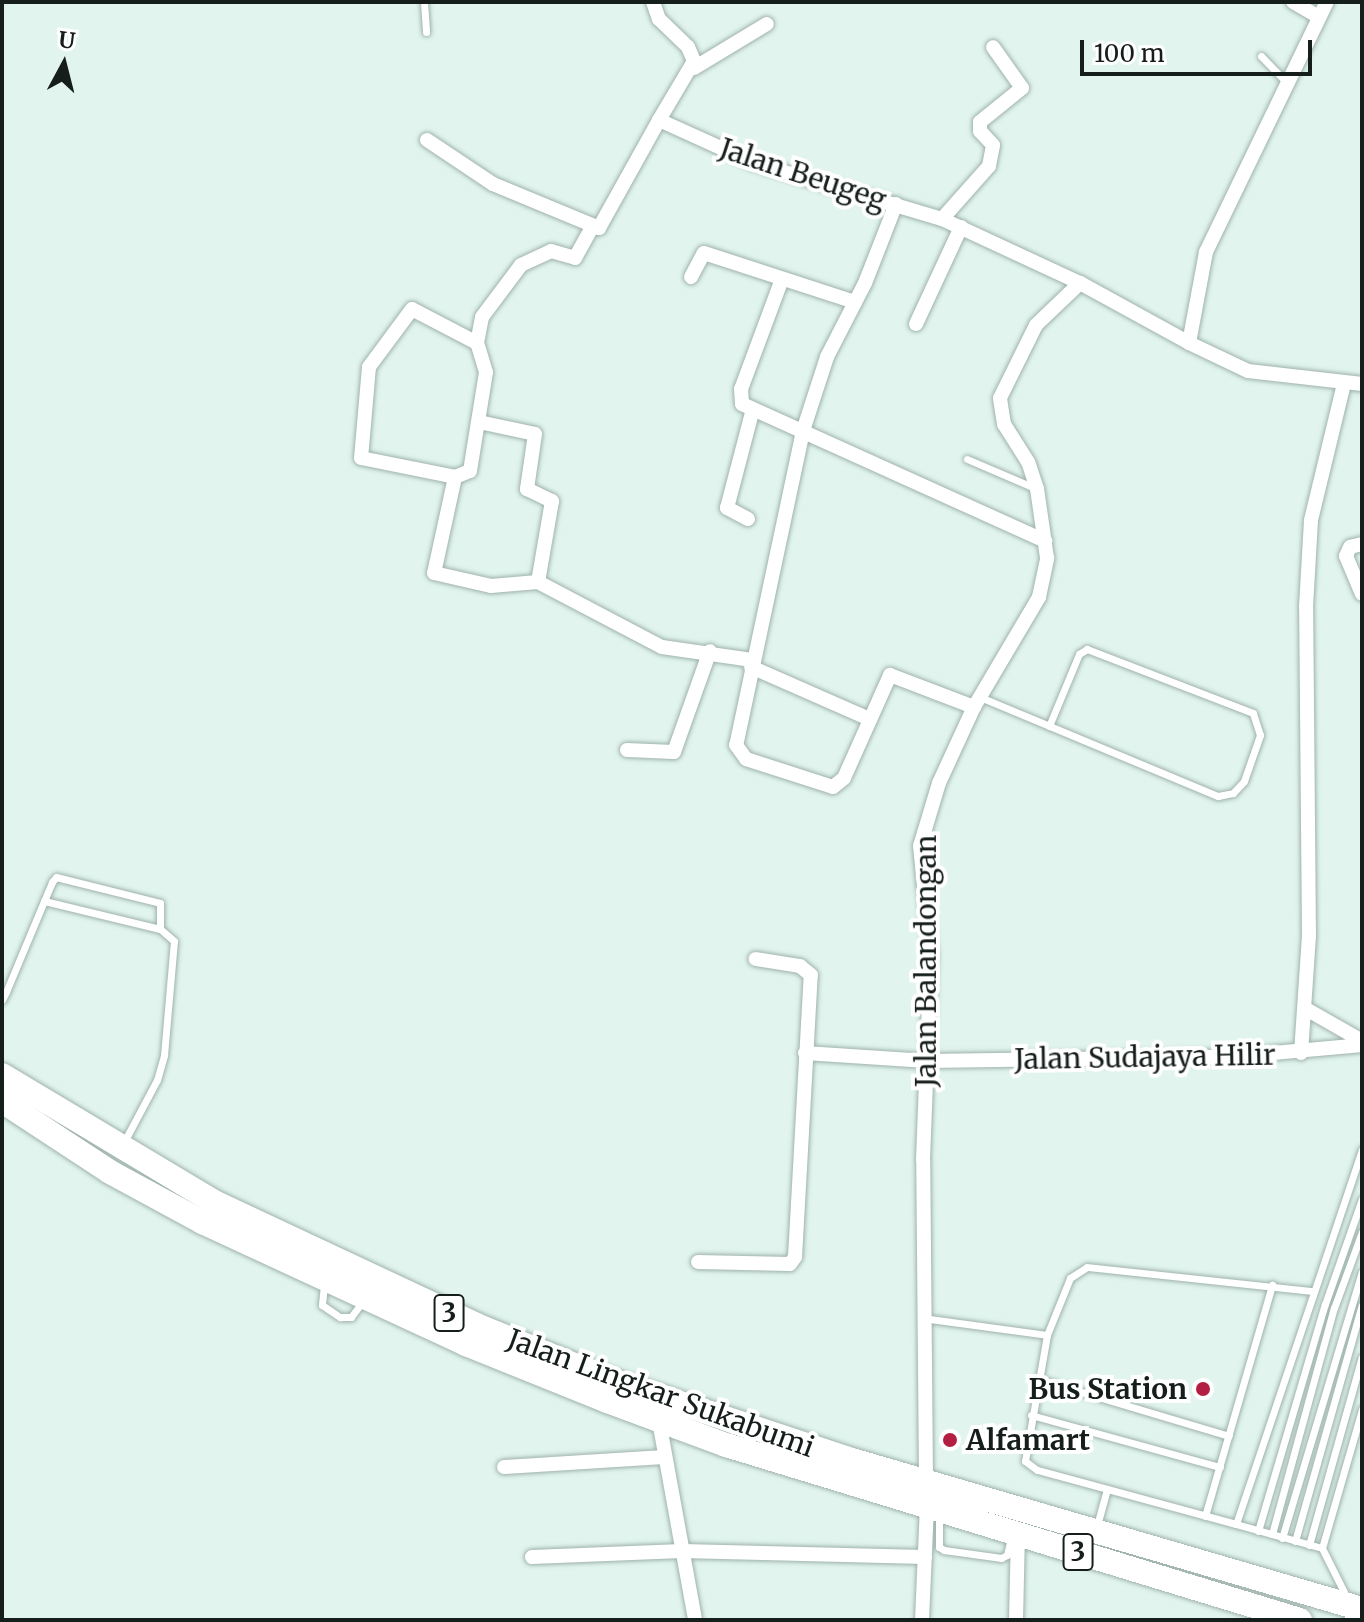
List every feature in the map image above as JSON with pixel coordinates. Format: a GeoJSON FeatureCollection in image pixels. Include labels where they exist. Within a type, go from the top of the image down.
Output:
{"type":"FeatureCollection","features":[{"type":"Feature","properties":{"kind":"main road","name":"Jalan Lingkar Sukabumi"},"geometry":{"type":"LineString","coordinates":[[2,1075],[214,1202],[476,1325],[661,1399],[1353,1612]]}},
{"type":"Feature","properties":{"kind":"main road","name":"Jalan Lingkar Sukabumi"},"geometry":{"type":"LineString","coordinates":[[2,1101],[110,1172],[326,1280],[659,1421],[855,1485],[1300,1620]]}},
{"type":"Feature","properties":{"kind":"street"},"geometry":{"type":"LineString","coordinates":[[653,2],[659,19],[688,47],[694,68]]}},
{"type":"Feature","properties":{"kind":"street"},"geometry":{"type":"LineString","coordinates":[[1293,2],[1319,17]]}},
{"type":"Feature","properties":{"kind":"street"},"geometry":{"type":"LineString","coordinates":[[1189,343],[1206,252],[1327,2]]}},
{"type":"Feature","properties":{"kind":"street"},"geometry":{"type":"LineString","coordinates":[[427,140],[493,184],[592,227],[603,226],[659,120],[694,68],[767,24]]}},
{"type":"Feature","properties":{"kind":"street"},"geometry":{"type":"LineString","coordinates":[[942,219],[989,166],[993,145],[980,131],[980,122],[1022,88],[993,47]]}},
{"type":"Feature","properties":{"kind":"street","name":"Jalan Beugeg"},"geometry":{"type":"LineString","coordinates":[[659,120],[754,163],[942,219],[1080,283]]}},
{"type":"Feature","properties":{"kind":"street"},"geometry":{"type":"LineString","coordinates":[[896,204],[855,302],[827,357],[803,431],[736,745],[746,759],[833,787],[844,778],[867,718],[887,679],[895,674],[977,702]]}},
{"type":"Feature","properties":{"kind":"street"},"geometry":{"type":"LineString","coordinates":[[477,343],[413,308],[368,375],[361,458],[455,477],[470,471],[486,372],[477,343],[482,317],[521,265],[551,251],[575,258],[592,227]]}},
{"type":"Feature","properties":{"kind":"street"},"geometry":{"type":"LineString","coordinates":[[916,324],[961,227]]}},
{"type":"Feature","properties":{"kind":"street"},"geometry":{"type":"LineString","coordinates":[[691,277],[704,253],[855,302]]}},
{"type":"Feature","properties":{"kind":"street"},"geometry":{"type":"LineString","coordinates":[[782,279],[739,394],[742,404],[1046,541]]}},
{"type":"Feature","properties":{"kind":"street"},"geometry":{"type":"LineString","coordinates":[[1080,283],[1189,343],[1248,371],[1362,384]]}},
{"type":"Feature","properties":{"kind":"street","name":"Jalan Balandongan"},"geometry":{"type":"LineString","coordinates":[[926,1480],[922,1318],[931,956],[920,846],[939,783],[977,702],[1039,597],[1046,541],[1037,489],[1023,453],[1004,424],[1000,398],[1030,333],[1080,283]]}},
{"type":"Feature","properties":{"kind":"street"},"geometry":{"type":"LineString","coordinates":[[1301,1053],[1306,1009],[1311,520],[1344,384]]}},
{"type":"Feature","properties":{"kind":"street"},"geometry":{"type":"LineString","coordinates":[[748,519],[727,508],[753,409]]}},
{"type":"Feature","properties":{"kind":"street"},"geometry":{"type":"LineString","coordinates":[[479,422],[535,434],[527,489],[552,501],[538,582]]}},
{"type":"Feature","properties":{"kind":"street"},"geometry":{"type":"LineString","coordinates":[[455,477],[432,572],[491,586],[538,582],[651,643],[710,651],[752,664],[867,718]]}},
{"type":"Feature","properties":{"kind":"street"},"geometry":{"type":"LineString","coordinates":[[1362,544],[1346,551],[1362,594]]}},
{"type":"Feature","properties":{"kind":"street"},"geometry":{"type":"LineString","coordinates":[[627,750],[674,752],[710,651]]}},
{"type":"Feature","properties":{"kind":"street"},"geometry":{"type":"LineString","coordinates":[[698,1262],[794,1262],[811,975],[800,966],[756,959]]}},
{"type":"Feature","properties":{"kind":"street"},"geometry":{"type":"LineString","coordinates":[[1306,1009],[1362,1043]]}},
{"type":"Feature","properties":{"kind":"street","name":"Jalan Sudajaya Hilir"},"geometry":{"type":"LineString","coordinates":[[805,1053],[927,1061],[1301,1053],[1362,1043]]}},
{"type":"Feature","properties":{"kind":"street"},"geometry":{"type":"LineString","coordinates":[[659,1421],[695,1620]]}},
{"type":"Feature","properties":{"kind":"street"},"geometry":{"type":"LineString","coordinates":[[504,1467],[665,1457]]}},
{"type":"Feature","properties":{"kind":"street"},"geometry":{"type":"LineString","coordinates":[[922,1620],[925,1557],[933,1508]]}},
{"type":"Feature","properties":{"kind":"street"},"geometry":{"type":"LineString","coordinates":[[1015,1532],[1016,1620]]}},
{"type":"Feature","properties":{"kind":"street"},"geometry":{"type":"LineString","coordinates":[[532,1557],[682,1551],[925,1557]]}},
{"type":"Feature","properties":{"kind":"lane"},"geometry":{"type":"LineString","coordinates":[[424,2],[426,32]]}},
{"type":"Feature","properties":{"kind":"lane"},"geometry":{"type":"LineString","coordinates":[[1261,56],[1286,82]]}},
{"type":"Feature","properties":{"kind":"lane"},"geometry":{"type":"LineString","coordinates":[[967,459],[1037,489]]}},
{"type":"Feature","properties":{"kind":"lane"},"geometry":{"type":"LineString","coordinates":[[977,702],[1049,726],[1218,796],[1233,793],[1244,781],[1260,735],[1253,713],[1087,649],[1079,654],[1049,726]]}},
{"type":"Feature","properties":{"kind":"lane"},"geometry":{"type":"LineString","coordinates":[[2,1000],[52,882],[62,875],[160,903],[160,929]]}},
{"type":"Feature","properties":{"kind":"lane"},"geometry":{"type":"LineString","coordinates":[[44,901],[160,929],[172,937],[174,952],[161,1070],[121,1149]]}},
{"type":"Feature","properties":{"kind":"lane"},"geometry":{"type":"LineString","coordinates":[[1236,1524],[1312,1291],[1361,1155]]}},
{"type":"Feature","properties":{"kind":"lane"},"geometry":{"type":"LineString","coordinates":[[1258,1531],[1325,1304],[1362,1199]]}},
{"type":"Feature","properties":{"kind":"lane"},"geometry":{"type":"LineString","coordinates":[[1272,1534],[1334,1308],[1362,1232]]}},
{"type":"Feature","properties":{"kind":"lane"},"geometry":{"type":"LineString","coordinates":[[1312,1291],[1087,1267],[1070,1278],[1047,1335],[1025,1461],[1107,1489],[1322,1548]]}},
{"type":"Feature","properties":{"kind":"lane"},"geometry":{"type":"LineString","coordinates":[[1282,1538],[1362,1272]]}},
{"type":"Feature","properties":{"kind":"lane"},"geometry":{"type":"LineString","coordinates":[[1205,1516],[1272,1285]]}},
{"type":"Feature","properties":{"kind":"lane"},"geometry":{"type":"LineString","coordinates":[[1295,1541],[1362,1305]]}},
{"type":"Feature","properties":{"kind":"lane"},"geometry":{"type":"LineString","coordinates":[[922,1318],[1047,1335]]}},
{"type":"Feature","properties":{"kind":"lane"},"geometry":{"type":"LineString","coordinates":[[1309,1545],[1362,1357]]}},
{"type":"Feature","properties":{"kind":"lane"},"geometry":{"type":"LineString","coordinates":[[1038,1379],[1229,1436]]}},
{"type":"Feature","properties":{"kind":"lane"},"geometry":{"type":"LineString","coordinates":[[1353,1612],[1322,1548],[1362,1409]]}},
{"type":"Feature","properties":{"kind":"lane"},"geometry":{"type":"LineString","coordinates":[[1031,1415],[1220,1467]]}},
{"type":"Feature","properties":{"kind":"lane"},"geometry":{"type":"LineString","coordinates":[[1096,1531],[1107,1489]]}},
{"type":"Feature","properties":{"kind":"lane"},"geometry":{"type":"LineString","coordinates":[[933,1508],[939,1547],[944,1550],[1001,1558],[1007,1555],[1015,1532]]}},
{"type":"Feature","properties":{"kind":"place","name":"Bus Station"},"geometry":{"type":"Point","coordinates":[1203,1389]}},
{"type":"Feature","properties":{"kind":"place","name":"Alfamart"},"geometry":{"type":"Point","coordinates":[950,1440]}}]}
